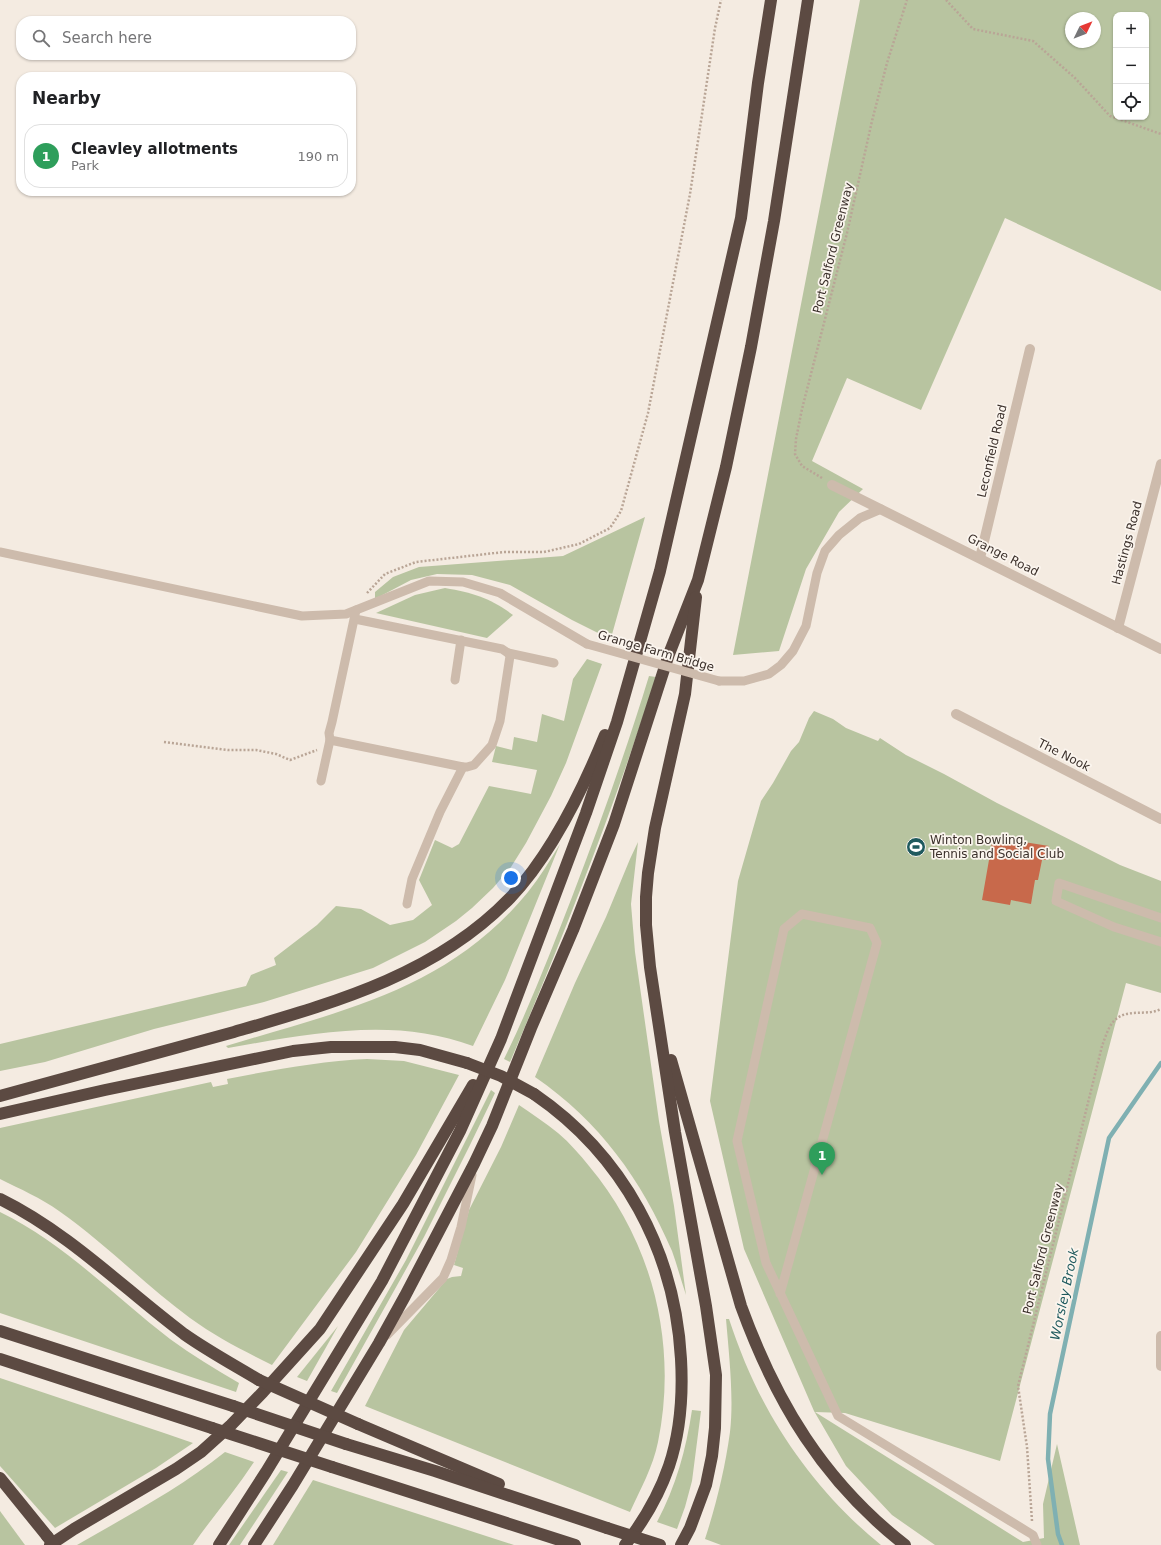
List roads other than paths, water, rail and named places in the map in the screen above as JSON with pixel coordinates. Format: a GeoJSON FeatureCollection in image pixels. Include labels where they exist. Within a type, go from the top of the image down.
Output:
{"type":"FeatureCollection","features":[{"type":"Feature","properties":{"kind":"highway"},"geometry":{"type":"LineString","coordinates":[[219,1545],[266,1472],[382,1281],[460,1131],[501,1039],[591,799],[617,722],[660,571],[741,218],[758,83],[771,0]]}},
{"type":"Feature","properties":{"kind":"highway"},"geometry":{"type":"LineString","coordinates":[[682,1545],[690,1528],[706,1484],[715,1428],[716,1375],[706,1306],[675,1132],[650,967],[646,925],[646,897],[648,873],[662,792],[685,694],[698,580],[736,418],[762,291],[808,0]]}},
{"type":"Feature","properties":{"kind":"highway"},"geometry":{"type":"LineString","coordinates":[[254,1545],[293,1485],[379,1343],[409,1290],[492,1126],[531,1028],[573,930],[611,831],[670,654],[698,580]]}},
{"type":"Feature","properties":{"kind":"highway"},"geometry":{"type":"LineString","coordinates":[[0,1096],[161,1052],[334,1002],[380,984],[414,968],[470,934],[510,898],[525,880],[557,835],[601,745],[623,689],[644,626]]}},
{"type":"Feature","properties":{"kind":"highway"},"geometry":{"type":"LineString","coordinates":[[659,1019],[741,1306],[766,1369],[793,1419],[822,1462],[868,1513],[905,1545]]}},
{"type":"Feature","properties":{"kind":"highway"},"geometry":{"type":"LineString","coordinates":[[0,1478],[50,1542],[201,1452],[231,1425],[320,1329],[403,1204],[501,1039]]}},
{"type":"Feature","properties":{"kind":"highway"},"geometry":{"type":"LineString","coordinates":[[0,1114],[105,1090],[293,1051],[331,1047],[395,1047],[420,1050],[467,1062],[501,1076],[534,1094],[557,1111],[580,1132],[599,1152],[623,1183],[639,1209],[660,1255],[673,1295],[678,1320],[682,1369],[682,1392],[675,1444],[662,1483],[644,1518],[625,1545]]}},
{"type":"Feature","properties":{"kind":"highway"},"geometry":{"type":"LineString","coordinates":[[0,1199],[24,1211],[50,1228],[185,1334],[220,1357],[260,1380],[572,1516]]}},
{"type":"Feature","properties":{"kind":"highway"},"geometry":{"type":"LineString","coordinates":[[0,1331],[660,1545]]}},
{"type":"Feature","properties":{"kind":"highway"},"geometry":{"type":"LineString","coordinates":[[0,1359],[575,1545]]}},
{"type":"Feature","properties":{"kind":"street","name":"Leconfield Road"},"geometry":{"type":"LineString","coordinates":[[980,558],[1030,350]]}},
{"type":"Feature","properties":{"kind":"street","name":"Hastings Road"},"geometry":{"type":"LineString","coordinates":[[1118,628],[1161,464]]}},
{"type":"Feature","properties":{"kind":"street","name":"Grange Road"},"geometry":{"type":"LineString","coordinates":[[832,485],[1161,649]]}},
{"type":"Feature","properties":{"kind":"street","name":"The Nook"},"geometry":{"type":"LineString","coordinates":[[956,714],[1161,819]]}},
{"type":"Feature","properties":{"kind":"street"},"geometry":{"type":"LineString","coordinates":[[1161,1336],[1161,1366]]}},
{"type":"Feature","properties":{"kind":"lane","name":"Grange Farm Bridge"},"geometry":{"type":"LineString","coordinates":[[0,552],[302,616],[356,614],[429,581],[463,582],[500,593],[587,644],[719,681],[744,681],[769,674],[781,665],[793,651],[806,626],[816,573],[824,550],[839,535],[860,518],[881,509]]}},
{"type":"Feature","properties":{"kind":"lane"},"geometry":{"type":"LineString","coordinates":[[321,781],[330,743],[329,733],[356,614],[502,649],[508,653],[554,663]]}},
{"type":"Feature","properties":{"kind":"lane"},"geometry":{"type":"LineString","coordinates":[[455,680],[461,640]]}},
{"type":"Feature","properties":{"kind":"lane"},"geometry":{"type":"LineString","coordinates":[[330,743],[463,767],[474,765],[492,745],[500,721],[510,656],[508,653]]}},
{"type":"Feature","properties":{"kind":"lane"},"geometry":{"type":"LineString","coordinates":[[407,904],[412,879],[440,812],[463,767]]}},
{"type":"Feature","properties":{"kind":"lane"},"geometry":{"type":"LineString","coordinates":[[1161,918],[1059,883],[1056,901],[1114,927],[1161,942]]}},
{"type":"Feature","properties":{"kind":"lane"},"geometry":{"type":"LineString","coordinates":[[780,1294],[876,943],[870,928],[802,914],[784,929],[737,1140],[766,1263],[780,1294],[838,1416],[1033,1535],[1037,1545]]}},
{"type":"Feature","properties":{"kind":"lane"},"geometry":{"type":"LineString","coordinates":[[379,1343],[443,1278],[452,1260],[461,1227],[474,1164]]}},
{"type":"Feature","properties":{"kind":"waterway","name":"Worsley Brook"},"geometry":{"type":"LineString","coordinates":[[1062,1545],[1058,1534],[1048,1459],[1050,1414],[1109,1138],[1161,1063]]}},
{"type":"Feature","properties":{"kind":"place","name":"Winton Bowling, Tennis and Social Club"},"geometry":{"type":"Point","coordinates":[916,847]}},
{"type":"Feature","properties":{"kind":"place","name":"Cleavley allotments"},"geometry":{"type":"Point","coordinates":[822,1175]}}]}
